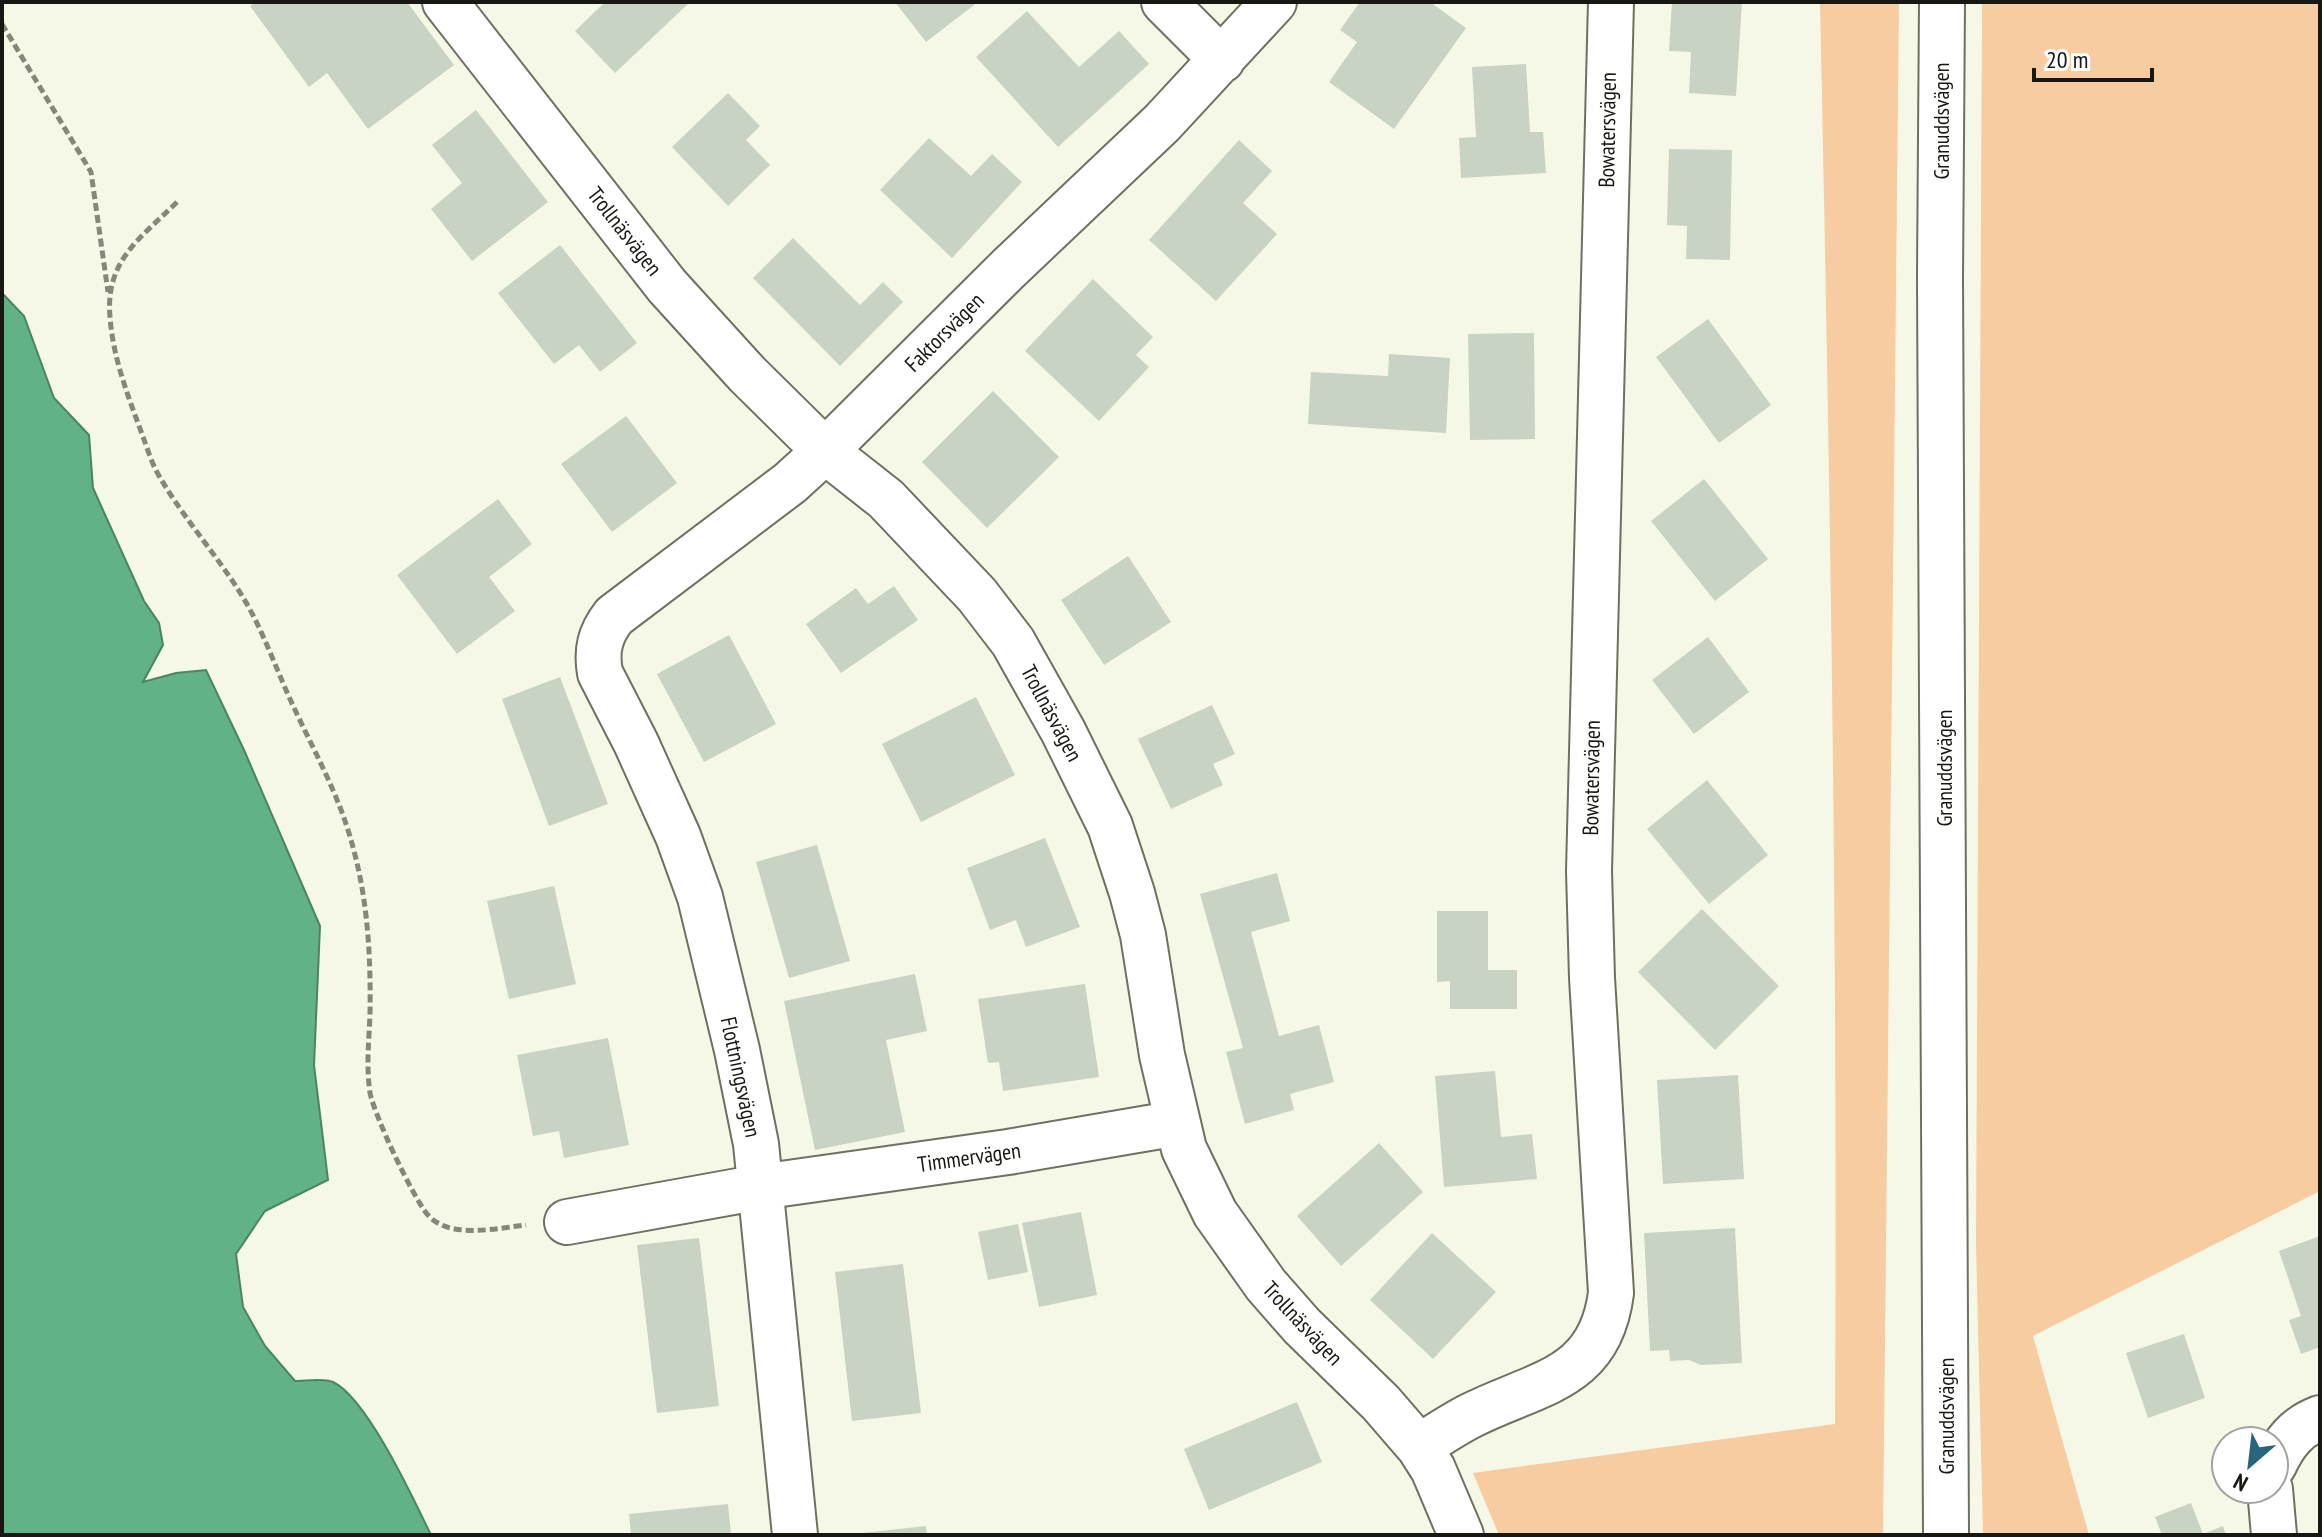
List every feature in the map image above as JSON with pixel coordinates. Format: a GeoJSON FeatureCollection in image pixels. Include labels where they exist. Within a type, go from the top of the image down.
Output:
{"type":"FeatureCollection","features":[{"type":"Feature","properties":{"kind":"street","name":"Trollnäsvägen"},"geometry":{"type":"LineString","coordinates":[[445,2],[667,286],[747,374],[825,451],[886,499],[977,595],[1013,642],[1063,731],[1110,826],[1132,893],[1184,1149],[1209,1200],[1244,1256],[1302,1326],[1381,1403],[1419,1447],[1433,1469],[1461,1535]]}},
{"type":"Feature","properties":{"kind":"street"},"geometry":{"type":"LineString","coordinates":[[1164,2],[1222,60]]}},
{"type":"Feature","properties":{"kind":"street","name":"Faktorsvägen"},"geometry":{"type":"LineString","coordinates":[[599,642],[614,616],[790,483],[825,451],[1008,269],[1162,123],[1274,2]]}},
{"type":"Feature","properties":{"kind":"street","name":"Bowatersvägen"},"geometry":{"type":"LineString","coordinates":[[1419,1447],[1470,1415],[1570,1370],[1590,1353],[1608,1319],[1611,1293],[1592,978],[1589,871],[1611,2]]}},
{"type":"Feature","properties":{"kind":"street","name":"Granuddsvägen"},"geometry":{"type":"LineString","coordinates":[[1942,2],[1940,277],[1946,1535]]}},
{"type":"Feature","properties":{"kind":"street","name":"Flottningsvägen"},"geometry":{"type":"LineString","coordinates":[[599,642],[597,655],[600,673],[662,798],[700,897],[737,1050],[756,1144],[795,1535]]}},
{"type":"Feature","properties":{"kind":"street","name":"Timmervägen"},"geometry":{"type":"LineString","coordinates":[[567,1222],[760,1187],[1008,1152],[1178,1123]]}},
{"type":"Feature","properties":{"kind":"street"},"geometry":{"type":"LineString","coordinates":[[2290,1436],[2320,1418]]}},
{"type":"Feature","properties":{"kind":"street"},"geometry":{"type":"LineString","coordinates":[[2271,1505],[2274,1535]]}},
{"type":"Feature","properties":{"kind":"path"},"geometry":{"type":"LineString","coordinates":[[2,24],[91,172],[113,344],[125,391],[156,470],[243,598],[261,631],[344,818],[357,858],[369,931],[370,1017],[367,1052],[370,1095],[396,1158],[425,1212],[435,1222],[457,1229],[567,1222]]}},
{"type":"Feature","properties":{"kind":"path"},"geometry":{"type":"LineString","coordinates":[[109,297],[118,263],[177,202]]}},
{"type":"Feature","properties":{"kind":"shaded area"},"geometry":{"type":"Polygon","coordinates":[[[1820,2],[1899,2],[1883,1535],[1499,1535],[1473,1473],[1835,1424],[1832,713],[1820,2]]]}},
{"type":"Feature","properties":{"kind":"shaded area"},"geometry":{"type":"Polygon","coordinates":[[[1982,2],[2320,2],[2320,1191],[2033,1336],[2089,1535],[1983,1535],[1976,1244],[1982,2]]]}},
{"type":"Feature","properties":{"kind":"shaded area"},"geometry":{"type":"Polygon","coordinates":[[[2,293],[24,316],[54,398],[89,435],[93,488],[144,601],[159,623],[163,645],[143,682],[176,673],[206,670],[320,926],[314,1065],[328,1180],[265,1211],[236,1254],[243,1307],[265,1346],[295,1381],[333,1382],[360,1408],[388,1451],[431,1535],[2,1535],[2,293]]]}},
{"type":"Feature","properties":{"kind":"building"},"geometry":{"type":"Polygon","coordinates":[[[256,2],[407,2],[454,65],[368,129],[327,73],[309,87],[250,6],[256,2]]]}},
{"type":"Feature","properties":{"kind":"building"},"geometry":{"type":"Polygon","coordinates":[[[605,2],[690,2],[615,73],[575,31],[605,2]]]}},
{"type":"Feature","properties":{"kind":"building"},"geometry":{"type":"Polygon","coordinates":[[[895,2],[978,2],[926,42],[895,2]]]}},
{"type":"Feature","properties":{"kind":"building"},"geometry":{"type":"Polygon","coordinates":[[[1360,2],[1430,2],[1466,28],[1394,129],[1329,82],[1357,42],[1340,30],[1360,2]]]}},
{"type":"Feature","properties":{"kind":"building"},"geometry":{"type":"Polygon","coordinates":[[[1672,2],[1742,2],[1736,96],[1689,93],[1691,52],[1669,51],[1672,2]]]}},
{"type":"Feature","properties":{"kind":"building"},"geometry":{"type":"Polygon","coordinates":[[[1027,11],[1079,67],[1119,31],[1149,64],[1058,147],[976,57],[1027,11]]]}},
{"type":"Feature","properties":{"kind":"building"},"geometry":{"type":"Polygon","coordinates":[[[1526,64],[1530,132],[1543,132],[1546,173],[1461,178],[1459,138],[1476,137],[1472,67],[1526,64]]]}},
{"type":"Feature","properties":{"kind":"building"},"geometry":{"type":"Polygon","coordinates":[[[728,93],[760,126],[746,140],[770,165],[728,206],[672,147],[728,93]]]}},
{"type":"Feature","properties":{"kind":"building"},"geometry":{"type":"Polygon","coordinates":[[[476,110],[548,202],[472,261],[431,209],[462,183],[432,145],[476,110]]]}},
{"type":"Feature","properties":{"kind":"building"},"geometry":{"type":"Polygon","coordinates":[[[929,138],[971,176],[992,154],[1022,182],[952,258],[880,190],[929,138]]]}},
{"type":"Feature","properties":{"kind":"building"},"geometry":{"type":"Polygon","coordinates":[[[1239,140],[1272,171],[1243,203],[1277,234],[1216,301],[1149,240],[1239,140]]]}},
{"type":"Feature","properties":{"kind":"building"},"geometry":{"type":"Polygon","coordinates":[[[1669,149],[1732,150],[1730,260],[1686,259],[1687,226],[1667,225],[1669,149]]]}},
{"type":"Feature","properties":{"kind":"building"},"geometry":{"type":"Polygon","coordinates":[[[793,238],[860,305],[883,282],[903,302],[840,366],[753,278],[793,238]]]}},
{"type":"Feature","properties":{"kind":"building"},"geometry":{"type":"Polygon","coordinates":[[[560,245],[637,343],[600,372],[579,345],[554,364],[498,293],[560,245]]]}},
{"type":"Feature","properties":{"kind":"building"},"geometry":{"type":"Polygon","coordinates":[[[1093,279],[1153,337],[1136,355],[1149,367],[1099,421],[1025,351],[1093,279]]]}},
{"type":"Feature","properties":{"kind":"building"},"geometry":{"type":"Polygon","coordinates":[[[1708,319],[1771,405],[1719,443],[1656,357],[1708,319]]]}},
{"type":"Feature","properties":{"kind":"building"},"geometry":{"type":"Polygon","coordinates":[[[1534,333],[1535,439],[1470,440],[1468,334],[1534,333]]]}},
{"type":"Feature","properties":{"kind":"building"},"geometry":{"type":"Polygon","coordinates":[[[1389,354],[1450,358],[1446,433],[1308,424],[1311,372],[1388,376],[1389,354]]]}},
{"type":"Feature","properties":{"kind":"building"},"geometry":{"type":"Polygon","coordinates":[[[993,391],[1059,457],[987,528],[922,462],[993,391]]]}},
{"type":"Feature","properties":{"kind":"building"},"geometry":{"type":"Polygon","coordinates":[[[626,416],[677,483],[612,532],[561,464],[626,416]]]}},
{"type":"Feature","properties":{"kind":"building"},"geometry":{"type":"Polygon","coordinates":[[[1704,479],[1768,559],[1715,601],[1651,521],[1704,479]]]}},
{"type":"Feature","properties":{"kind":"building"},"geometry":{"type":"Polygon","coordinates":[[[498,499],[532,544],[489,577],[515,611],[457,654],[397,575],[498,499]]]}},
{"type":"Feature","properties":{"kind":"building"},"geometry":{"type":"Polygon","coordinates":[[[1128,556],[1171,622],[1104,665],[1061,600],[1128,556]]]}},
{"type":"Feature","properties":{"kind":"building"},"geometry":{"type":"Polygon","coordinates":[[[894,586],[918,620],[841,673],[806,624],[856,588],[868,604],[894,586]]]}},
{"type":"Feature","properties":{"kind":"building"},"geometry":{"type":"Polygon","coordinates":[[[729,635],[776,724],[704,762],[657,674],[729,635]]]}},
{"type":"Feature","properties":{"kind":"building"},"geometry":{"type":"Polygon","coordinates":[[[1708,637],[1749,692],[1694,734],[1652,680],[1708,637]]]}},
{"type":"Feature","properties":{"kind":"building"},"geometry":{"type":"Polygon","coordinates":[[[560,677],[608,804],[549,826],[502,699],[560,677]]]}},
{"type":"Feature","properties":{"kind":"building"},"geometry":{"type":"Polygon","coordinates":[[[976,697],[1015,775],[921,822],[882,744],[976,697]]]}},
{"type":"Feature","properties":{"kind":"building"},"geometry":{"type":"Polygon","coordinates":[[[1212,705],[1235,754],[1213,764],[1223,785],[1171,809],[1138,739],[1212,705]]]}},
{"type":"Feature","properties":{"kind":"building"},"geometry":{"type":"Polygon","coordinates":[[[1707,780],[1768,855],[1709,904],[1647,829],[1707,780]]]}},
{"type":"Feature","properties":{"kind":"building"},"geometry":{"type":"Polygon","coordinates":[[[1045,838],[1080,927],[1026,947],[1016,920],[990,930],[967,868],[1045,838]]]}},
{"type":"Feature","properties":{"kind":"building"},"geometry":{"type":"Polygon","coordinates":[[[817,845],[850,961],[789,978],[756,862],[817,845]]]}},
{"type":"Feature","properties":{"kind":"building"},"geometry":{"type":"Polygon","coordinates":[[[1277,873],[1290,921],[1251,932],[1279,1036],[1319,1025],[1334,1082],[1290,1094],[1294,1110],[1245,1124],[1226,1052],[1243,1048],[1200,894],[1277,873]]]}},
{"type":"Feature","properties":{"kind":"building"},"geometry":{"type":"Polygon","coordinates":[[[554,886],[576,984],[509,999],[487,901],[554,886]]]}},
{"type":"Feature","properties":{"kind":"building"},"geometry":{"type":"Polygon","coordinates":[[[1702,909],[1779,986],[1715,1050],[1638,972],[1702,909]]]}},
{"type":"Feature","properties":{"kind":"building"},"geometry":{"type":"Polygon","coordinates":[[[1437,911],[1488,911],[1488,970],[1517,970],[1517,1009],[1450,1009],[1450,981],[1437,982],[1437,911]]]}},
{"type":"Feature","properties":{"kind":"building"},"geometry":{"type":"Polygon","coordinates":[[[915,974],[927,1031],[886,1040],[905,1132],[815,1150],[784,1001],[915,974]]]}},
{"type":"Feature","properties":{"kind":"building"},"geometry":{"type":"Polygon","coordinates":[[[1085,984],[1099,1077],[1003,1091],[999,1062],[988,1063],[978,999],[1085,984]]]}},
{"type":"Feature","properties":{"kind":"building"},"geometry":{"type":"Polygon","coordinates":[[[608,1038],[629,1145],[564,1158],[559,1131],[533,1136],[517,1055],[608,1038]]]}},
{"type":"Feature","properties":{"kind":"building"},"geometry":{"type":"Polygon","coordinates":[[[1495,1071],[1501,1137],[1532,1134],[1537,1179],[1444,1187],[1435,1076],[1495,1071]]]}},
{"type":"Feature","properties":{"kind":"building"},"geometry":{"type":"Polygon","coordinates":[[[1738,1075],[1744,1179],[1663,1184],[1657,1080],[1738,1075]]]}},
{"type":"Feature","properties":{"kind":"building"},"geometry":{"type":"Polygon","coordinates":[[[1379,1143],[1423,1192],[1341,1266],[1297,1216],[1379,1143]]]}},
{"type":"Feature","properties":{"kind":"building"},"geometry":{"type":"Polygon","coordinates":[[[1081,1212],[1097,1295],[1039,1307],[1022,1223],[1081,1212]]]}},
{"type":"Feature","properties":{"kind":"building"},"geometry":{"type":"Polygon","coordinates":[[[1018,1224],[1028,1272],[988,1280],[978,1232],[1018,1224]]]}},
{"type":"Feature","properties":{"kind":"building"},"geometry":{"type":"Polygon","coordinates":[[[1735,1228],[1742,1363],[1701,1365],[1689,1360],[1670,1361],[1669,1350],[1650,1351],[1644,1233],[1735,1228]]]}},
{"type":"Feature","properties":{"kind":"building"},"geometry":{"type":"Polygon","coordinates":[[[1432,1233],[1496,1292],[1433,1359],[1370,1300],[1432,1233]]]}},
{"type":"Feature","properties":{"kind":"building"},"geometry":{"type":"Polygon","coordinates":[[[2320,1236],[2320,1347],[2301,1354],[2289,1320],[2301,1316],[2279,1251],[2320,1236]]]}},
{"type":"Feature","properties":{"kind":"building"},"geometry":{"type":"Polygon","coordinates":[[[699,1238],[719,1406],[657,1413],[637,1245],[699,1238]]]}},
{"type":"Feature","properties":{"kind":"building"},"geometry":{"type":"Polygon","coordinates":[[[903,1264],[921,1413],[852,1421],[835,1272],[903,1264]]]}},
{"type":"Feature","properties":{"kind":"building"},"geometry":{"type":"Polygon","coordinates":[[[2184,1334],[2205,1398],[2148,1418],[2126,1353],[2184,1334]]]}},
{"type":"Feature","properties":{"kind":"building"},"geometry":{"type":"Polygon","coordinates":[[[1297,1402],[1322,1462],[1209,1510],[1184,1449],[1297,1402]]]}},
{"type":"Feature","properties":{"kind":"building"},"geometry":{"type":"Polygon","coordinates":[[[2191,1503],[2203,1534],[2223,1526],[2226,1535],[2162,1535],[2155,1517],[2191,1503]]]}},
{"type":"Feature","properties":{"kind":"building"},"geometry":{"type":"Polygon","coordinates":[[[728,1504],[731,1535],[631,1535],[629,1514],[728,1504]]]}},
{"type":"Feature","properties":{"kind":"building"},"geometry":{"type":"Polygon","coordinates":[[[926,1526],[927,1535],[862,1535],[862,1533],[926,1526]]]}}]}
